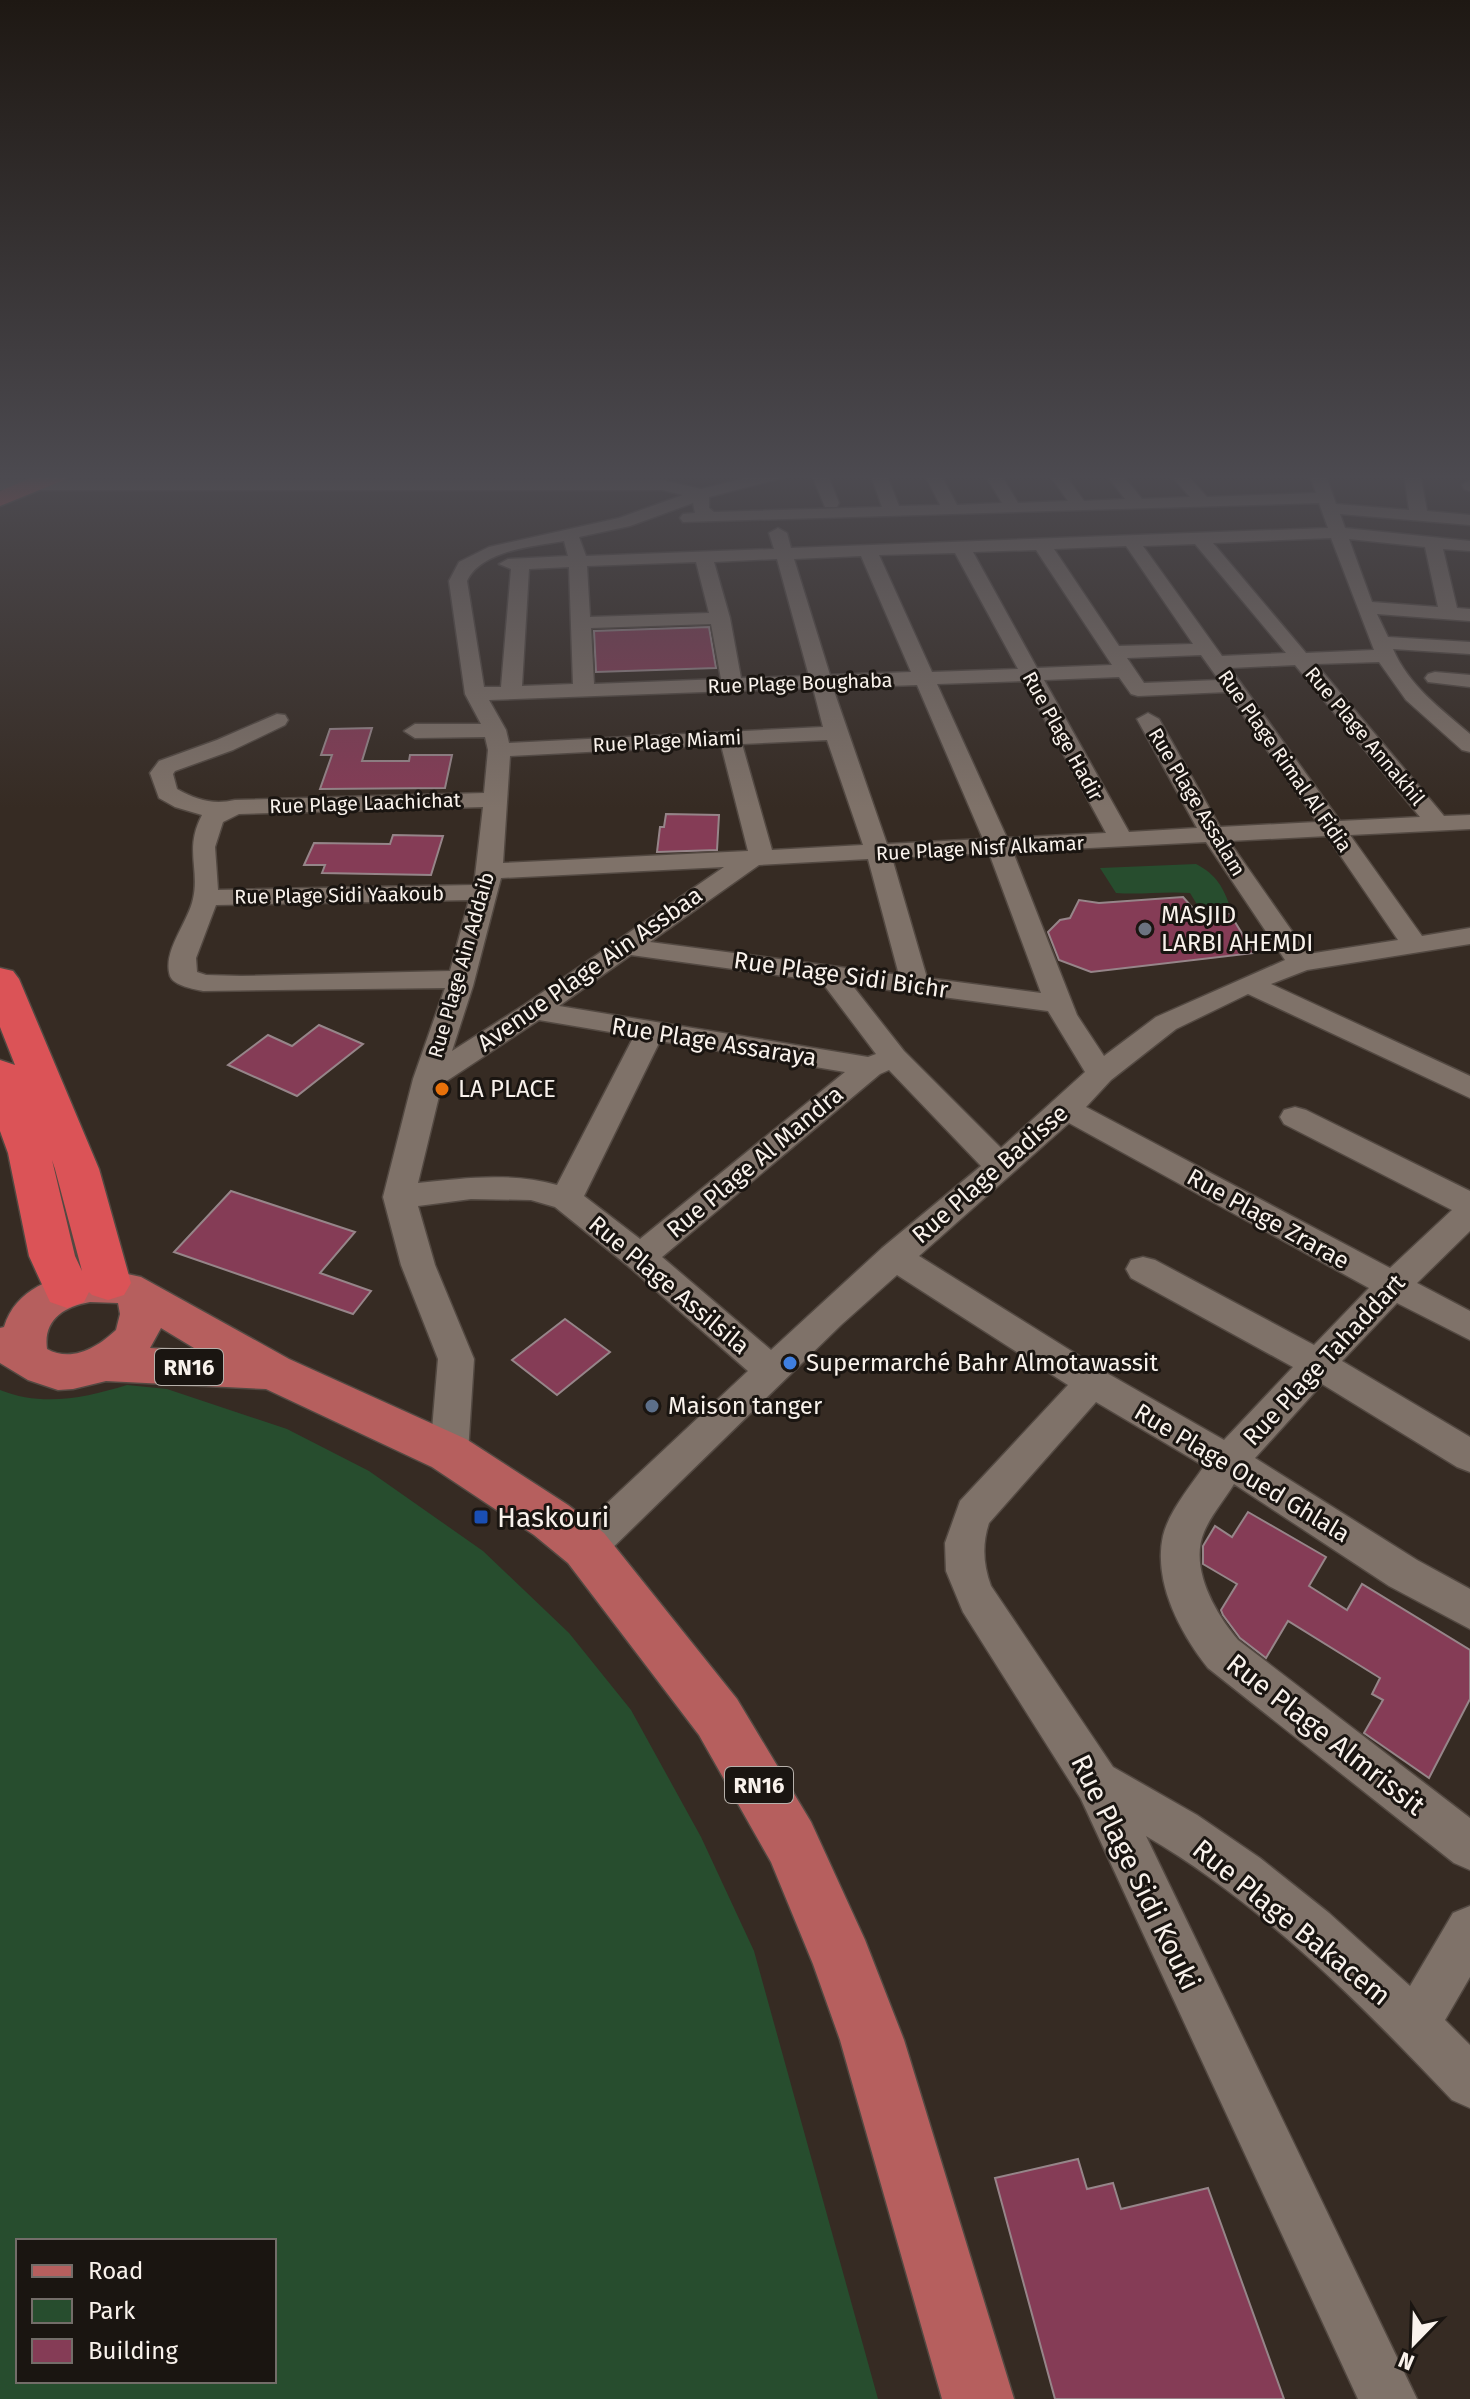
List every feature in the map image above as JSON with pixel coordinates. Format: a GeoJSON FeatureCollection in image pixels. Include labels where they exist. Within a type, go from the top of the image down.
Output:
{"type":"FeatureCollection","features":[{"type":"Feature","properties":{"kind":"highway"},"geometry":{"type":"LineString","coordinates":[[0,979],[77,1169],[92,1292]]}},
{"type":"Feature","properties":{"kind":"highway"},"geometry":{"type":"LineString","coordinates":[[0,1073],[29,1153],[52,1256],[92,1292]]}},
{"type":"Feature","properties":{"kind":"main road"},"geometry":{"type":"LineString","coordinates":[[0,1311],[92,1292]]}},
{"type":"Feature","properties":{"kind":"main road","name":"RN16"},"geometry":{"type":"LineString","coordinates":[[92,1292],[449,1453],[551,1520],[586,1548],[718,1717],[791,1842],[837,1948],[872,2040],[978,2399]]}},
{"type":"Feature","properties":{"kind":"main road","name":"RN16"},"geometry":{"type":"LineString","coordinates":[[92,1292],[144,1310],[135,1338],[104,1363],[81,1371],[58,1372],[38,1366],[13,1348],[21,1341],[25,1325],[36,1310],[92,1292]]}},
{"type":"Feature","properties":{"kind":"main road","name":"RN16"},"geometry":{"type":"LineString","coordinates":[[104,1363],[273,1372]]}},
{"type":"Feature","properties":{"kind":"street"},"geometry":{"type":"LineString","coordinates":[[459,585],[475,694],[497,740]]}},
{"type":"Feature","properties":{"kind":"street"},"geometry":{"type":"LineString","coordinates":[[511,693],[519,585]]}},
{"type":"Feature","properties":{"kind":"street"},"geometry":{"type":"LineString","coordinates":[[578,585],[584,689]]}},
{"type":"Feature","properties":{"kind":"street"},"geometry":{"type":"LineString","coordinates":[[711,585],[732,685]]}},
{"type":"Feature","properties":{"kind":"street"},"geometry":{"type":"LineString","coordinates":[[793,585],[836,733],[878,853],[916,986]]}},
{"type":"Feature","properties":{"kind":"street"},"geometry":{"type":"LineString","coordinates":[[883,585],[999,847],[1058,1004],[1076,1039],[1101,1073]]}},
{"type":"Feature","properties":{"kind":"street","name":"Rue Plage Hadir"},"geometry":{"type":"LineString","coordinates":[[981,585],[1122,841]]}},
{"type":"Feature","properties":{"kind":"street"},"geometry":{"type":"LineString","coordinates":[[1069,585],[1138,690],[1232,686]]}},
{"type":"Feature","properties":{"kind":"street","name":"Rue Plage Rimal Al Fidia"},"geometry":{"type":"LineString","coordinates":[[1162,585],[1414,943]]}},
{"type":"Feature","properties":{"kind":"street","name":"Rue Plage Annakhil"},"geometry":{"type":"LineString","coordinates":[[1239,585],[1438,824]]}},
{"type":"Feature","properties":{"kind":"street"},"geometry":{"type":"LineString","coordinates":[[1357,585],[1382,649],[1405,687],[1470,745]]}},
{"type":"Feature","properties":{"kind":"street"},"geometry":{"type":"LineString","coordinates":[[1443,585],[1449,613]]}},
{"type":"Feature","properties":{"kind":"street"},"geometry":{"type":"LineString","coordinates":[[1365,607],[1470,615]]}},
{"type":"Feature","properties":{"kind":"street"},"geometry":{"type":"LineString","coordinates":[[579,623],[720,618]]}},
{"type":"Feature","properties":{"kind":"street","name":"Rue Plage Boughaba"},"geometry":{"type":"LineString","coordinates":[[475,694],[1029,676],[1121,661],[1212,655],[1300,659],[1382,649],[1470,648]]}},
{"type":"Feature","properties":{"kind":"street"},"geometry":{"type":"LineString","coordinates":[[1435,678],[1470,681]]}},
{"type":"Feature","properties":{"kind":"street","name":"Rue Plage Assalam"},"geometry":{"type":"LineString","coordinates":[[1148,719],[1214,837],[1301,963]]}},
{"type":"Feature","properties":{"kind":"street","name":"Rue Plage Laachichat"},"geometry":{"type":"LineString","coordinates":[[277,720],[225,745],[167,766],[161,773],[167,793],[183,802],[227,809],[495,800]]}},
{"type":"Feature","properties":{"kind":"street","name":"Rue Plage Miami"},"geometry":{"type":"LineString","coordinates":[[415,731],[497,740],[730,739],[836,733]]}},
{"type":"Feature","properties":{"kind":"street"},"geometry":{"type":"LineString","coordinates":[[730,739],[756,858]]}},
{"type":"Feature","properties":{"kind":"street","name":"Rue Plage Ain Addaib"},"geometry":{"type":"LineString","coordinates":[[449,1453],[456,1359],[418,1265],[399,1197],[428,1079],[487,882],[497,740]]}},
{"type":"Feature","properties":{"kind":"street","name":"Rue Plage Sidi Yaakoub"},"geometry":{"type":"LineString","coordinates":[[227,809],[208,823],[204,836],[206,898],[487,882]]}},
{"type":"Feature","properties":{"kind":"street","name":"Rue Plage Nisf Alkamar"},"geometry":{"type":"LineString","coordinates":[[487,882],[756,858],[1470,822]]}},
{"type":"Feature","properties":{"kind":"street","name":"Avenue Plage Ain Assbaa"},"geometry":{"type":"LineString","coordinates":[[428,1079],[534,1011],[623,946],[756,858]]}},
{"type":"Feature","properties":{"kind":"street"},"geometry":{"type":"LineString","coordinates":[[206,898],[183,958],[184,976],[193,981],[241,984],[460,979]]}},
{"type":"Feature","properties":{"kind":"street","name":"Rue Plage Badisse"},"geometry":{"type":"LineString","coordinates":[[586,1548],[894,1257],[1066,1109],[1101,1073],[1166,1023],[1301,963],[1470,936]]}},
{"type":"Feature","properties":{"kind":"street","name":"Rue Plage Sidi Bichr"},"geometry":{"type":"LineString","coordinates":[[623,946],[1058,1004]]}},
{"type":"Feature","properties":{"kind":"street"},"geometry":{"type":"LineString","coordinates":[[829,973],[882,1062],[999,1165]]}},
{"type":"Feature","properties":{"kind":"street"},"geometry":{"type":"LineString","coordinates":[[1248,984],[1470,1088]]}},
{"type":"Feature","properties":{"kind":"street","name":"Rue Plage Assaraya"},"geometry":{"type":"LineString","coordinates":[[534,1011],[650,1032],[882,1062]]}},
{"type":"Feature","properties":{"kind":"street","name":"Rue Plage Assilsila"},"geometry":{"type":"LineString","coordinates":[[566,1199],[650,1032]]}},
{"type":"Feature","properties":{"kind":"street","name":"Rue Plage Al Mandra"},"geometry":{"type":"LineString","coordinates":[[640,1257],[882,1062]]}},
{"type":"Feature","properties":{"kind":"street","name":"Rue Plage Zrarae"},"geometry":{"type":"LineString","coordinates":[[1066,1109],[1470,1327]]}},
{"type":"Feature","properties":{"kind":"street"},"geometry":{"type":"LineString","coordinates":[[1295,1117],[1470,1205]]}},
{"type":"Feature","properties":{"kind":"street","name":"Rue Plage Assilsila"},"geometry":{"type":"LineString","coordinates":[[399,1197],[471,1188],[531,1189],[566,1199],[640,1257],[771,1371]]}},
{"type":"Feature","properties":{"kind":"street","name":"Rue Plage Tahaddart"},"geometry":{"type":"LineString","coordinates":[[1194,1610],[1180,1566],[1180,1544],[1193,1515],[1228,1462],[1391,1287],[1470,1212]]}},
{"type":"Feature","properties":{"kind":"street","name":"Rue Plage Oued Ghlala"},"geometry":{"type":"LineString","coordinates":[[894,1257],[1403,1573],[1470,1610]]}},
{"type":"Feature","properties":{"kind":"street"},"geometry":{"type":"LineString","coordinates":[[1143,1269],[1318,1364],[1470,1456]]}},
{"type":"Feature","properties":{"kind":"street","name":"Rue Plage Sidi Kouki"},"geometry":{"type":"LineString","coordinates":[[1092,1382],[974,1513],[966,1529],[963,1553],[965,1571],[980,1606],[1097,1783],[1388,2399]]}},
{"type":"Feature","properties":{"kind":"street","name":"Rue Plage Almrissit"},"geometry":{"type":"LineString","coordinates":[[1194,1610],[1207,1635],[1237,1666],[1470,1847]]}},
{"type":"Feature","properties":{"kind":"street","name":"Rue Plage Bakacem"},"geometry":{"type":"LineString","coordinates":[[1097,1783],[1207,1847],[1252,1881],[1415,2025],[1470,2082]]}},
{"type":"Feature","properties":{"kind":"street"},"geometry":{"type":"LineString","coordinates":[[1415,2025],[1470,1930]]}},
{"type":"Feature","properties":{"kind":"green space"},"geometry":{"type":"Polygon","coordinates":[[[1196,864],[1218,882],[1231,909],[1201,911],[1190,893],[1116,893],[1100,868],[1196,864]]]}},
{"type":"Feature","properties":{"kind":"green space"},"geometry":{"type":"Polygon","coordinates":[[[127,1385],[167,1389],[287,1429],[369,1471],[483,1551],[569,1633],[631,1710],[701,1837],[754,1951],[878,2399],[0,2399],[0,1390],[32,1398],[79,1397],[127,1385]]]}},
{"type":"Feature","properties":{"kind":"building"},"geometry":{"type":"Polygon","coordinates":[[[709,627],[716,668],[596,672],[594,631],[709,627]]]}},
{"type":"Feature","properties":{"kind":"building"},"geometry":{"type":"Polygon","coordinates":[[[372,728],[362,761],[409,761],[410,755],[452,755],[445,788],[320,789],[332,755],[321,755],[330,729],[372,728]]]}},
{"type":"Feature","properties":{"kind":"building"},"geometry":{"type":"Polygon","coordinates":[[[666,814],[719,815],[717,850],[657,852],[660,827],[664,827],[666,814]]]}},
{"type":"Feature","properties":{"kind":"building"},"geometry":{"type":"Polygon","coordinates":[[[393,835],[443,836],[431,875],[322,873],[325,865],[304,865],[314,843],[390,844],[393,835]]]}},
{"type":"Feature","properties":{"kind":"building","name":"MASJID LARBI AHEMDI"},"geometry":{"type":"Polygon","coordinates":[[[1183,897],[1197,913],[1230,914],[1254,953],[1091,972],[1059,960],[1048,932],[1060,920],[1070,918],[1079,900],[1099,903],[1183,897]]]}},
{"type":"Feature","properties":{"kind":"building"},"geometry":{"type":"Polygon","coordinates":[[[319,1025],[363,1044],[297,1096],[228,1065],[268,1035],[292,1046],[319,1025]]]}},
{"type":"Feature","properties":{"kind":"building"},"geometry":{"type":"Polygon","coordinates":[[[231,1191],[355,1232],[320,1273],[371,1291],[353,1314],[174,1252],[231,1191]]]}},
{"type":"Feature","properties":{"kind":"building"},"geometry":{"type":"Polygon","coordinates":[[[565,1319],[610,1352],[557,1395],[512,1360],[565,1319]]]}},
{"type":"Feature","properties":{"kind":"building"},"geometry":{"type":"Polygon","coordinates":[[[1248,1512],[1326,1557],[1309,1586],[1347,1610],[1362,1584],[1470,1650],[1470,1699],[1429,1778],[1364,1733],[1383,1700],[1372,1694],[1380,1678],[1288,1621],[1266,1658],[1240,1638],[1223,1615],[1221,1610],[1237,1584],[1203,1564],[1203,1546],[1215,1526],[1232,1537],[1248,1512]]]}},
{"type":"Feature","properties":{"kind":"building"},"geometry":{"type":"Polygon","coordinates":[[[1078,2159],[1087,2189],[1113,2183],[1121,2209],[1208,2188],[1284,2399],[1055,2399],[995,2178],[1078,2159]]]}},
{"type":"Feature","properties":{"kind":"place","name":"MASJID LARBI AHEMDI"},"geometry":{"type":"Point","coordinates":[1145,929]}},
{"type":"Feature","properties":{"kind":"place","name":"LA PLACE"},"geometry":{"type":"Point","coordinates":[442,1089]}},
{"type":"Feature","properties":{"kind":"place","name":"Supermarché Bahr Almotawassit"},"geometry":{"type":"Point","coordinates":[790,1363]}},
{"type":"Feature","properties":{"kind":"place","name":"Maison tanger"},"geometry":{"type":"Point","coordinates":[652,1406]}},
{"type":"Feature","properties":{"kind":"place","name":"Haskouri"},"geometry":{"type":"Point","coordinates":[481,1517]}}]}
